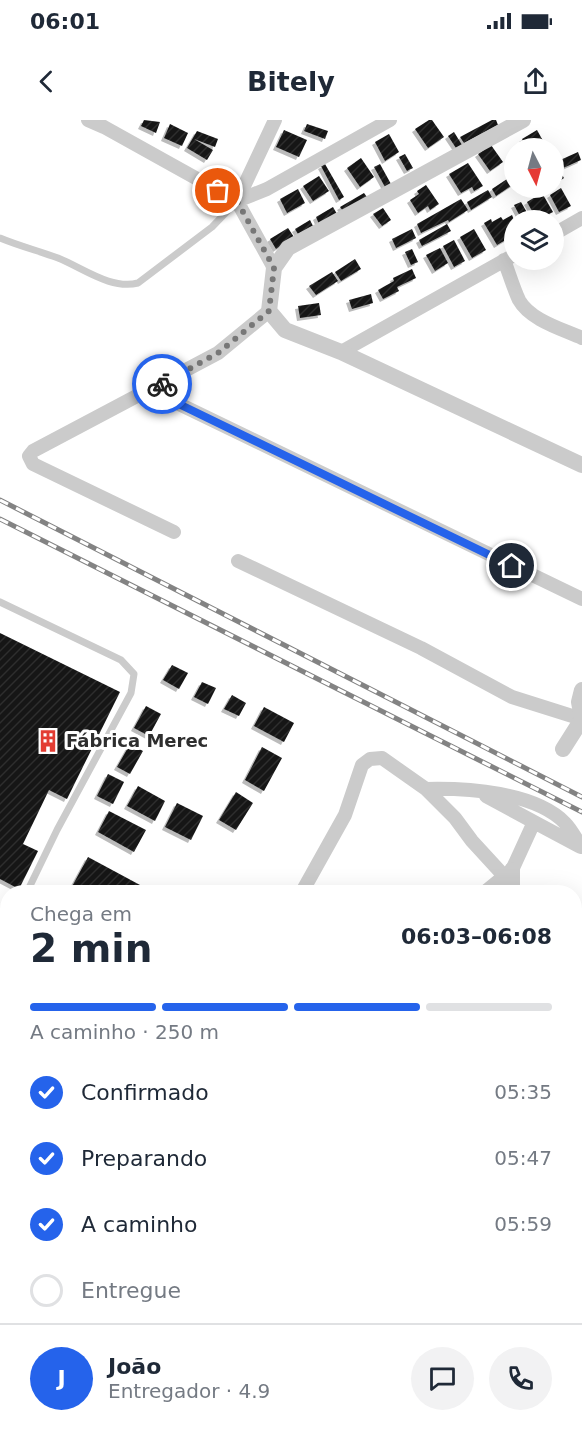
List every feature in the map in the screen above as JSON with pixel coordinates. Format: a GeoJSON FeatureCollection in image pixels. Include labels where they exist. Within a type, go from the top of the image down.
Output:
{"type":"FeatureCollection","features":[{"type":"Feature","properties":{"kind":"street"},"geometry":{"type":"LineString","coordinates":[[88,120],[237,201],[274,268]]}},
{"type":"Feature","properties":{"kind":"street"},"geometry":{"type":"LineString","coordinates":[[237,201],[275,120]]}},
{"type":"Feature","properties":{"kind":"street"},"geometry":{"type":"LineString","coordinates":[[237,201],[267,189],[390,120]]}},
{"type":"Feature","properties":{"kind":"street"},"geometry":{"type":"LineString","coordinates":[[174,532],[33,464],[29,456],[33,451],[218,353],[269,311],[274,268],[288,248],[523,120]]}},
{"type":"Feature","properties":{"kind":"street"},"geometry":{"type":"LineString","coordinates":[[564,228],[582,218]]}},
{"type":"Feature","properties":{"kind":"street"},"geometry":{"type":"LineString","coordinates":[[341,352],[504,260]]}},
{"type":"Feature","properties":{"kind":"street"},"geometry":{"type":"LineString","coordinates":[[512,270],[520,301],[525,307],[541,319],[582,338]]}},
{"type":"Feature","properties":{"kind":"street"},"geometry":{"type":"LineString","coordinates":[[269,311],[285,330],[341,352],[582,465]]}},
{"type":"Feature","properties":{"kind":"street"},"geometry":{"type":"LineString","coordinates":[[150,390],[582,599]]}},
{"type":"Feature","properties":{"kind":"street"},"geometry":{"type":"LineString","coordinates":[[238,561],[421,648],[512,697],[582,719]]}},
{"type":"Feature","properties":{"kind":"street"},"geometry":{"type":"LineString","coordinates":[[563,749],[582,719],[579,702],[582,690]]}},
{"type":"Feature","properties":{"kind":"street"},"geometry":{"type":"LineString","coordinates":[[306,885],[345,815],[362,765],[370,759],[382,758],[426,789],[455,818],[472,841],[509,874],[511,885]]}},
{"type":"Feature","properties":{"kind":"street"},"geometry":{"type":"LineString","coordinates":[[426,789],[474,790],[509,796],[556,816],[567,825],[581,847]]}},
{"type":"Feature","properties":{"kind":"street"},"geometry":{"type":"LineString","coordinates":[[474,790],[581,847]]}},
{"type":"Feature","properties":{"kind":"street"},"geometry":{"type":"LineString","coordinates":[[494,885],[509,874],[534,822]]}},
{"type":"Feature","properties":{"kind":"lane"},"geometry":{"type":"LineString","coordinates":[[0,238],[59,258],[105,279],[128,286],[138,283],[203,234],[237,201]]}},
{"type":"Feature","properties":{"kind":"lane"},"geometry":{"type":"LineString","coordinates":[[0,602],[121,660],[134,674],[131,693],[57,830],[30,885]]}},
{"type":"Feature","properties":{"kind":"building"},"geometry":{"type":"Polygon","coordinates":[[[144,120],[160,122],[156,133],[141,126],[144,120]]]}},
{"type":"Feature","properties":{"kind":"building"},"geometry":{"type":"Polygon","coordinates":[[[432,120],[444,137],[428,148],[415,129],[432,120]]]}},
{"type":"Feature","properties":{"kind":"building"},"geometry":{"type":"Polygon","coordinates":[[[496,120],[498,125],[464,143],[460,137],[496,120]]]}},
{"type":"Feature","properties":{"kind":"building"},"geometry":{"type":"Polygon","coordinates":[[[170,124],[188,133],[182,146],[164,138],[170,124]]]}},
{"type":"Feature","properties":{"kind":"building"},"geometry":{"type":"Polygon","coordinates":[[[307,124],[328,131],[325,139],[304,131],[307,124]]]}},
{"type":"Feature","properties":{"kind":"building"},"geometry":{"type":"Polygon","coordinates":[[[284,130],[307,140],[299,157],[276,147],[284,130]]]}},
{"type":"Feature","properties":{"kind":"building"},"geometry":{"type":"Polygon","coordinates":[[[537,130],[541,138],[524,138],[537,130]]]}},
{"type":"Feature","properties":{"kind":"building"},"geometry":{"type":"Polygon","coordinates":[[[197,131],[218,139],[215,147],[194,139],[213,150],[207,160],[187,148],[197,131]]]}},
{"type":"Feature","properties":{"kind":"building"},"geometry":{"type":"Polygon","coordinates":[[[454,132],[462,145],[456,148],[448,136],[454,132]]]}},
{"type":"Feature","properties":{"kind":"building"},"geometry":{"type":"Polygon","coordinates":[[[389,134],[399,152],[385,161],[375,142],[389,134]]]}},
{"type":"Feature","properties":{"kind":"building"},"geometry":{"type":"Polygon","coordinates":[[[491,145],[503,162],[490,171],[478,154],[491,145]]]}},
{"type":"Feature","properties":{"kind":"building"},"geometry":{"type":"Polygon","coordinates":[[[578,152],[581,160],[564,168],[564,158],[578,152]]]}},
{"type":"Feature","properties":{"kind":"building"},"geometry":{"type":"Polygon","coordinates":[[[405,154],[413,168],[407,171],[399,157],[405,154]]]}},
{"type":"Feature","properties":{"kind":"building"},"geometry":{"type":"Polygon","coordinates":[[[361,158],[374,177],[360,187],[347,168],[361,158]]]}},
{"type":"Feature","properties":{"kind":"building"},"geometry":{"type":"Polygon","coordinates":[[[468,163],[483,186],[474,191],[472,187],[461,193],[449,174],[468,163]]]}},
{"type":"Feature","properties":{"kind":"building"},"geometry":{"type":"Polygon","coordinates":[[[325,164],[344,197],[339,200],[321,166],[325,164]]]}},
{"type":"Feature","properties":{"kind":"building"},"geometry":{"type":"Polygon","coordinates":[[[380,164],[391,184],[385,187],[374,167],[380,164]]]}},
{"type":"Feature","properties":{"kind":"building"},"geometry":{"type":"Polygon","coordinates":[[[319,176],[329,191],[313,201],[303,186],[319,176]]]}},
{"type":"Feature","properties":{"kind":"building"},"geometry":{"type":"Polygon","coordinates":[[[504,181],[504,191],[496,196],[492,189],[504,181]]]}},
{"type":"Feature","properties":{"kind":"building"},"geometry":{"type":"Polygon","coordinates":[[[426,185],[439,204],[430,210],[428,206],[418,213],[410,200],[426,185]]]}},
{"type":"Feature","properties":{"kind":"building"},"geometry":{"type":"Polygon","coordinates":[[[298,189],[305,203],[287,213],[280,199],[298,189]]]}},
{"type":"Feature","properties":{"kind":"building"},"geometry":{"type":"Polygon","coordinates":[[[488,190],[492,197],[471,210],[467,202],[488,190]]]}},
{"type":"Feature","properties":{"kind":"building"},"geometry":{"type":"Polygon","coordinates":[[[364,193],[367,197],[343,211],[340,207],[364,193]]]}},
{"type":"Feature","properties":{"kind":"building"},"geometry":{"type":"Polygon","coordinates":[[[564,193],[571,206],[558,210],[552,198],[564,198],[564,193]]]}},
{"type":"Feature","properties":{"kind":"building"},"geometry":{"type":"Polygon","coordinates":[[[534,198],[545,198],[552,210],[531,210],[527,202],[534,198]]]}},
{"type":"Feature","properties":{"kind":"building"},"geometry":{"type":"Polygon","coordinates":[[[461,199],[468,210],[449,222],[448,220],[421,233],[417,224],[461,199]]]}},
{"type":"Feature","properties":{"kind":"building"},"geometry":{"type":"Polygon","coordinates":[[[521,202],[526,210],[517,210],[514,205],[521,202]]]}},
{"type":"Feature","properties":{"kind":"building"},"geometry":{"type":"Polygon","coordinates":[[[333,207],[337,214],[319,224],[316,217],[333,207]]]}},
{"type":"Feature","properties":{"kind":"building"},"geometry":{"type":"Polygon","coordinates":[[[383,208],[391,220],[382,226],[373,214],[383,208]]]}},
{"type":"Feature","properties":{"kind":"building"},"geometry":{"type":"Polygon","coordinates":[[[501,217],[504,241],[497,245],[484,223],[501,217]]]}},
{"type":"Feature","properties":{"kind":"building"},"geometry":{"type":"Polygon","coordinates":[[[310,220],[313,226],[298,234],[295,229],[310,220]]]}},
{"type":"Feature","properties":{"kind":"building"},"geometry":{"type":"Polygon","coordinates":[[[447,224],[451,231],[422,246],[419,240],[447,224]]]}},
{"type":"Feature","properties":{"kind":"building"},"geometry":{"type":"Polygon","coordinates":[[[288,228],[294,237],[276,249],[270,239],[288,228]]]}},
{"type":"Feature","properties":{"kind":"building"},"geometry":{"type":"Polygon","coordinates":[[[412,229],[416,238],[396,248],[392,239],[412,229]]]}},
{"type":"Feature","properties":{"kind":"building"},"geometry":{"type":"Polygon","coordinates":[[[474,229],[486,250],[472,258],[460,237],[474,229]]]}},
{"type":"Feature","properties":{"kind":"building"},"geometry":{"type":"Polygon","coordinates":[[[454,240],[465,261],[454,267],[443,246],[454,240]]]}},
{"type":"Feature","properties":{"kind":"building"},"geometry":{"type":"Polygon","coordinates":[[[440,248],[448,263],[435,271],[426,255],[440,248]]]}},
{"type":"Feature","properties":{"kind":"building"},"geometry":{"type":"Polygon","coordinates":[[[412,249],[418,262],[411,265],[405,252],[412,249]]]}},
{"type":"Feature","properties":{"kind":"building"},"geometry":{"type":"Polygon","coordinates":[[[355,259],[361,269],[341,281],[335,272],[355,259]]]}},
{"type":"Feature","properties":{"kind":"building"},"geometry":{"type":"Polygon","coordinates":[[[412,269],[416,278],[397,287],[399,291],[383,299],[378,290],[394,281],[393,278],[412,269]]]}},
{"type":"Feature","properties":{"kind":"building"},"geometry":{"type":"Polygon","coordinates":[[[332,272],[338,281],[316,295],[309,286],[332,272]]]}},
{"type":"Feature","properties":{"kind":"building"},"geometry":{"type":"Polygon","coordinates":[[[371,294],[373,303],[352,309],[349,300],[371,294]]]}},
{"type":"Feature","properties":{"kind":"building"},"geometry":{"type":"Polygon","coordinates":[[[319,303],[321,315],[300,318],[298,306],[319,303]]]}},
{"type":"Feature","properties":{"kind":"building","name":"Fábrica Merec"},"geometry":{"type":"Polygon","coordinates":[[[0,633],[120,692],[67,799],[49,790],[23,844],[38,851],[21,885],[11,885],[0,879],[0,633]]]}},
{"type":"Feature","properties":{"kind":"building"},"geometry":{"type":"Polygon","coordinates":[[[172,665],[188,673],[179,689],[163,680],[172,665]]]}},
{"type":"Feature","properties":{"kind":"building"},"geometry":{"type":"Polygon","coordinates":[[[202,682],[216,688],[208,704],[194,697],[202,682]]]}},
{"type":"Feature","properties":{"kind":"building"},"geometry":{"type":"Polygon","coordinates":[[[232,695],[246,703],[239,716],[224,709],[232,695]]]}},
{"type":"Feature","properties":{"kind":"building"},"geometry":{"type":"Polygon","coordinates":[[[146,706],[161,714],[149,736],[134,728],[146,706]]]}},
{"type":"Feature","properties":{"kind":"building"},"geometry":{"type":"Polygon","coordinates":[[[264,707],[294,723],[284,742],[254,726],[264,707]]]}},
{"type":"Feature","properties":{"kind":"building"},"geometry":{"type":"Polygon","coordinates":[[[130,744],[143,751],[130,774],[117,767],[130,744]]]}},
{"type":"Feature","properties":{"kind":"building"},"geometry":{"type":"Polygon","coordinates":[[[262,747],[282,758],[264,791],[245,780],[262,747]]]}},
{"type":"Feature","properties":{"kind":"building"},"geometry":{"type":"Polygon","coordinates":[[[108,774],[124,782],[113,804],[97,796],[108,774]]]}},
{"type":"Feature","properties":{"kind":"building"},"geometry":{"type":"Polygon","coordinates":[[[138,786],[165,801],[155,821],[127,806],[138,786]]]}},
{"type":"Feature","properties":{"kind":"building"},"geometry":{"type":"Polygon","coordinates":[[[236,792],[253,803],[236,830],[219,820],[236,792]]]}},
{"type":"Feature","properties":{"kind":"building"},"geometry":{"type":"Polygon","coordinates":[[[177,803],[203,816],[191,840],[165,827],[177,803]]]}},
{"type":"Feature","properties":{"kind":"building"},"geometry":{"type":"Polygon","coordinates":[[[109,811],[146,830],[134,852],[98,832],[109,811]]]}},
{"type":"Feature","properties":{"kind":"building"},"geometry":{"type":"Polygon","coordinates":[[[88,857],[140,885],[73,885],[88,857]]]}},
{"type":"Feature","properties":{"kind":"railway"},"geometry":{"type":"LineString","coordinates":[[0,500],[582,797]]}},
{"type":"Feature","properties":{"kind":"railway"},"geometry":{"type":"LineString","coordinates":[[0,519],[582,812]]}},
{"type":"Feature","properties":{"kind":"way so far"},"geometry":{"type":"LineString","coordinates":[[162,384],[218,353],[269,311],[274,268],[237,201],[218,191]]}},
{"type":"Feature","properties":{"kind":"place","name":"Fábrica Merec"},"geometry":{"type":"Point","coordinates":[48,741]}},
{"type":"Feature","properties":{"kind":"route"},"geometry":{"type":"LineString","coordinates":[[162,384],[150,390],[512,566]]}}]}
